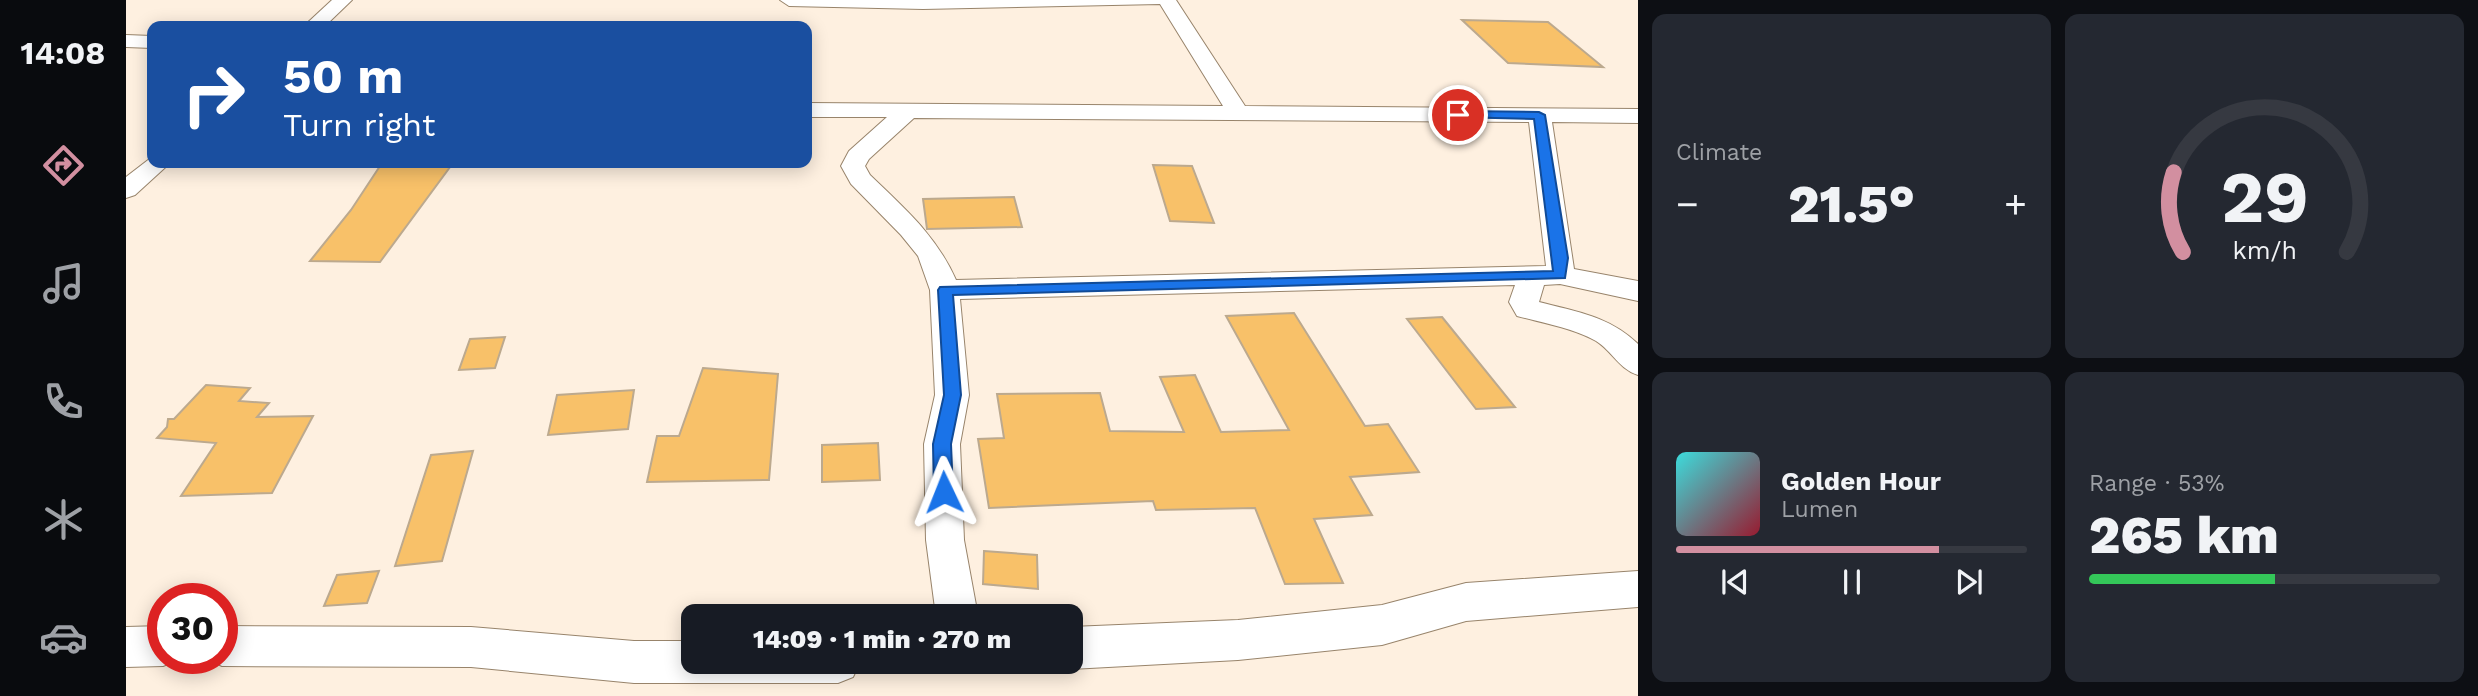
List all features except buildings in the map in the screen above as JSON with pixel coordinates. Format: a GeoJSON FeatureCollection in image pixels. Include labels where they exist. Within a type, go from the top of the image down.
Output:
{"type":"FeatureCollection","features":[{"type":"Feature","properties":{"kind":"street"},"geometry":{"type":"LineString","coordinates":[[320,21],[344,0]]}},
{"type":"Feature","properties":{"kind":"street"},"geometry":{"type":"LineString","coordinates":[[789,0],[923,3],[1155,0]]}},
{"type":"Feature","properties":{"kind":"street"},"geometry":{"type":"LineString","coordinates":[[1167,0],[1239,114]]}},
{"type":"Feature","properties":{"kind":"street"},"geometry":{"type":"LineString","coordinates":[[126,41],[147,42]]}},
{"type":"Feature","properties":{"kind":"street"},"geometry":{"type":"LineString","coordinates":[[812,110],[1638,116]]}},
{"type":"Feature","properties":{"kind":"street"},"geometry":{"type":"LineString","coordinates":[[908,111],[858,156],[853,166],[860,179],[911,229],[931,255],[946,290],[952,395],[942,444],[945,540],[955,604]]}},
{"type":"Feature","properties":{"kind":"street"},"geometry":{"type":"LineString","coordinates":[[1539,115],[1560,258],[1524,302],[1528,309],[1597,328],[1611,336],[1638,363]]}},
{"type":"Feature","properties":{"kind":"street"},"geometry":{"type":"LineString","coordinates":[[126,190],[152,168]]}},
{"type":"Feature","properties":{"kind":"street"},"geometry":{"type":"LineString","coordinates":[[946,290],[1546,276],[1638,291]]}},
{"type":"Feature","properties":{"kind":"street"},"geometry":{"type":"LineString","coordinates":[[1083,647],[1238,640],[1382,625],[1466,602],[1638,589]]}},
{"type":"Feature","properties":{"kind":"street"},"geometry":{"type":"LineString","coordinates":[[126,647],[147,646]]}},
{"type":"Feature","properties":{"kind":"street"},"geometry":{"type":"LineString","coordinates":[[238,646],[471,646],[634,662],[681,662]]}},
{"type":"Feature","properties":{"kind":"route"},"geometry":{"type":"LineString","coordinates":[[944,492],[942,444],[952,395],[946,290],[1560,275],[1560,258],[1539,115],[1458,115]]}}]}
